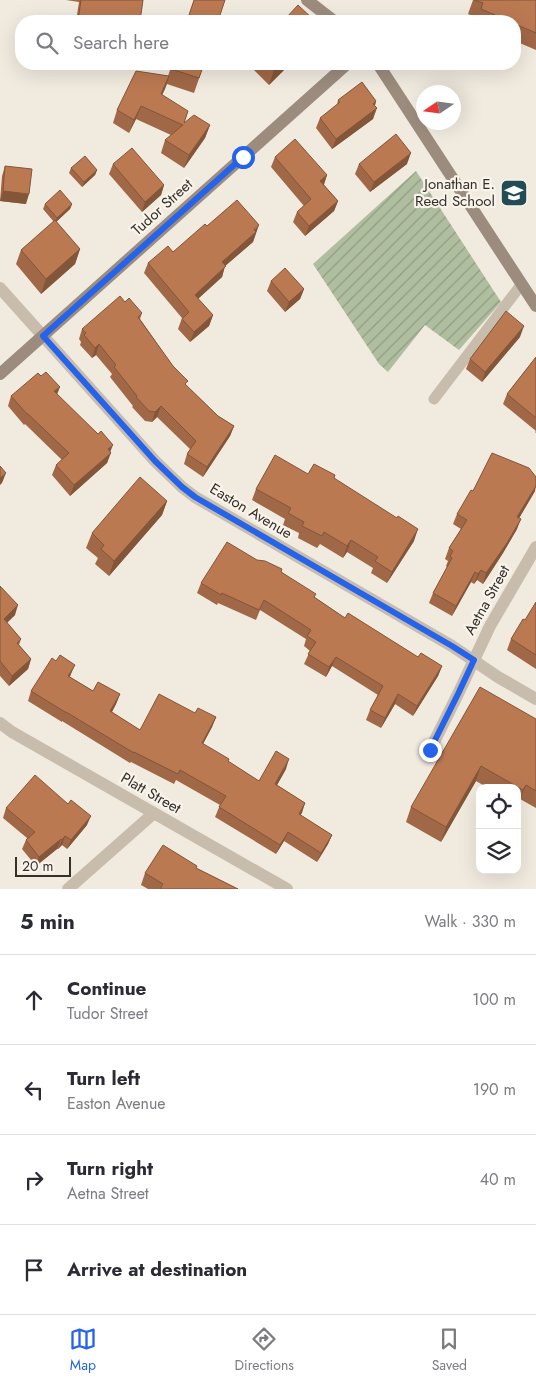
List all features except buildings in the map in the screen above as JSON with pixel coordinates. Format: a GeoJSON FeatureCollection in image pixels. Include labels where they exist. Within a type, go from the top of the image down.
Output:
{"type":"FeatureCollection","features":[{"type":"Feature","properties":{"kind":"street"},"geometry":{"type":"LineString","coordinates":[[307,0],[326,15]]}},
{"type":"Feature","properties":{"kind":"street","name":"Tudor Street"},"geometry":{"type":"LineString","coordinates":[[0,374],[340,70]]}},
{"type":"Feature","properties":{"kind":"street"},"geometry":{"type":"LineString","coordinates":[[382,70],[536,306]]}},
{"type":"Feature","properties":{"kind":"street","name":"Easton Avenue"},"geometry":{"type":"LineString","coordinates":[[0,288],[155,461],[195,497],[452,646],[498,677],[536,699]]}},
{"type":"Feature","properties":{"kind":"street","name":"Aetna Street"},"geometry":{"type":"LineString","coordinates":[[430,750],[490,626],[536,547]]}},
{"type":"Feature","properties":{"kind":"street","name":"Platt Street"},"geometry":{"type":"LineString","coordinates":[[0,723],[12,732],[287,889]]}},
{"type":"Feature","properties":{"kind":"street"},"geometry":{"type":"LineString","coordinates":[[68,889],[154,813]]}},
{"type":"Feature","properties":{"kind":"lane"},"geometry":{"type":"LineString","coordinates":[[434,399],[521,285]]}},
{"type":"Feature","properties":{"kind":"green space"},"geometry":{"type":"Polygon","coordinates":[[[416,171],[501,302],[459,350],[425,325],[388,372],[379,364],[313,264],[416,171]]]}},
{"type":"Feature","properties":{"kind":"place","name":"Jonathan E. Reed School"},"geometry":{"type":"Point","coordinates":[514,193]}},
{"type":"Feature","properties":{"kind":"route"},"geometry":{"type":"LineString","coordinates":[[243,157],[43,336],[155,461],[195,497],[474,660],[430,750]]}}]}
